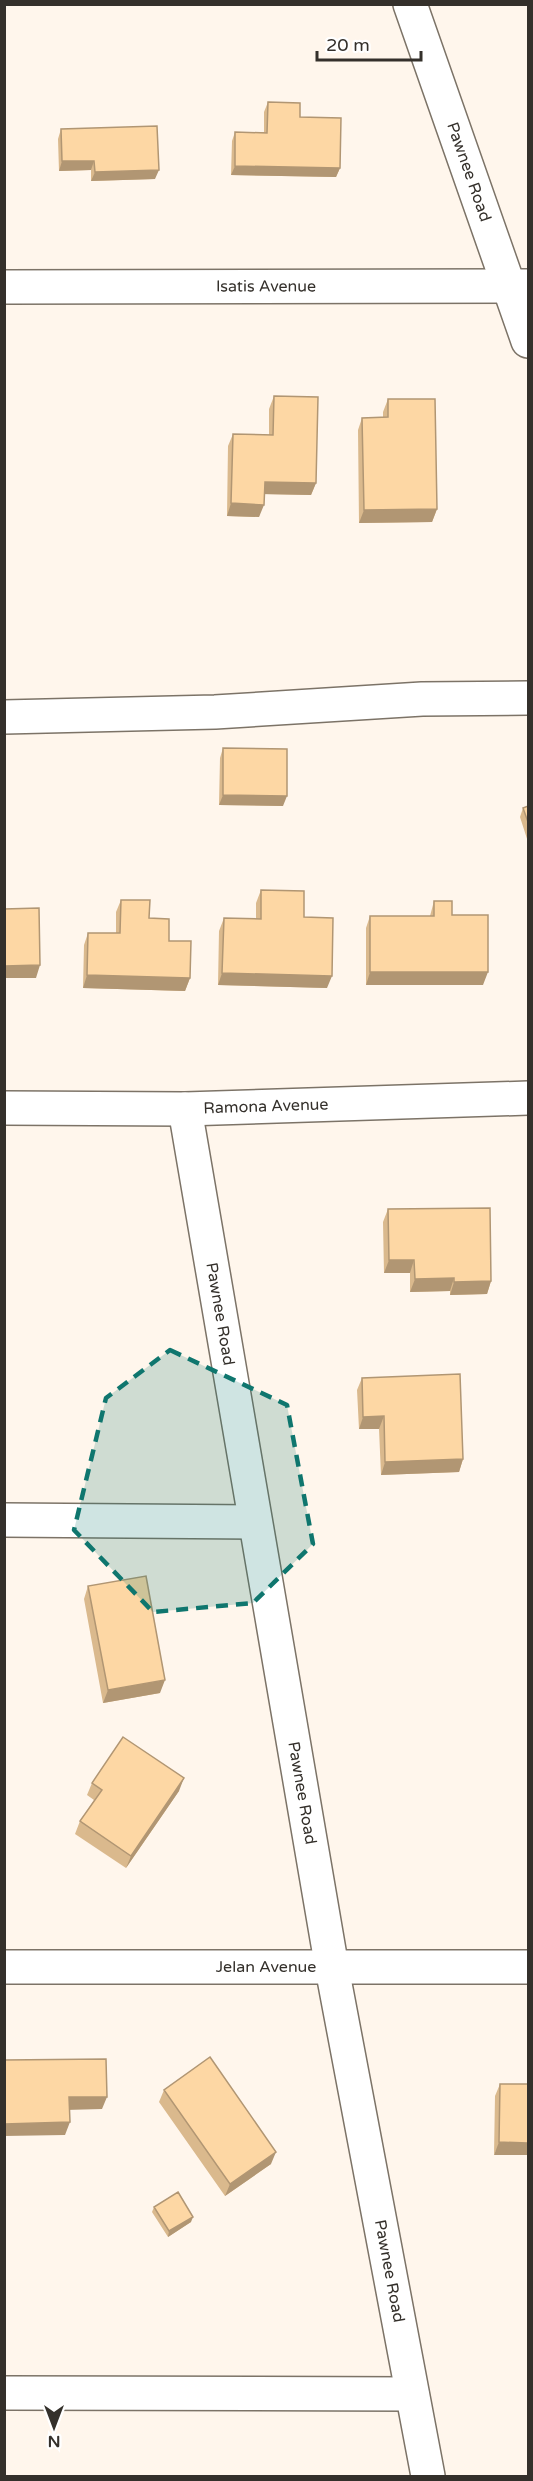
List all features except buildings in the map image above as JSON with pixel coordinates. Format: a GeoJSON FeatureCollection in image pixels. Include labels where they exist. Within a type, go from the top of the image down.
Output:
{"type":"FeatureCollection","features":[{"type":"Feature","properties":{"kind":"street","name":"Pawnee Road"},"geometry":{"type":"LineString","coordinates":[[411,4],[519,286],[528,341]]}},
{"type":"Feature","properties":{"kind":"street","name":"Isatis Avenue"},"geometry":{"type":"LineString","coordinates":[[4,287],[519,286]]}},
{"type":"Feature","properties":{"kind":"street"},"geometry":{"type":"LineString","coordinates":[[4,717],[215,712],[422,699],[528,698]]}},
{"type":"Feature","properties":{"kind":"street","name":"Ramona Avenue"},"geometry":{"type":"LineString","coordinates":[[4,1108],[185,1109],[528,1098]]}},
{"type":"Feature","properties":{"kind":"street","name":"Pawnee Road"},"geometry":{"type":"LineString","coordinates":[[185,1109],[332,1968],[428,2476]]}},
{"type":"Feature","properties":{"kind":"street"},"geometry":{"type":"LineString","coordinates":[[4,1520],[255,1522]]}},
{"type":"Feature","properties":{"kind":"street","name":"Jelan Avenue"},"geometry":{"type":"LineString","coordinates":[[4,1967],[528,1967]]}},
{"type":"Feature","properties":{"kind":"street"},"geometry":{"type":"LineString","coordinates":[[4,2393],[412,2394]]}},
{"type":"Feature","properties":{"kind":"highlighted area"},"geometry":{"type":"Polygon","coordinates":[[[170,1350],[287,1405],[313,1544],[253,1603],[153,1612],[74,1530],[106,1398],[170,1350]]]}}]}
